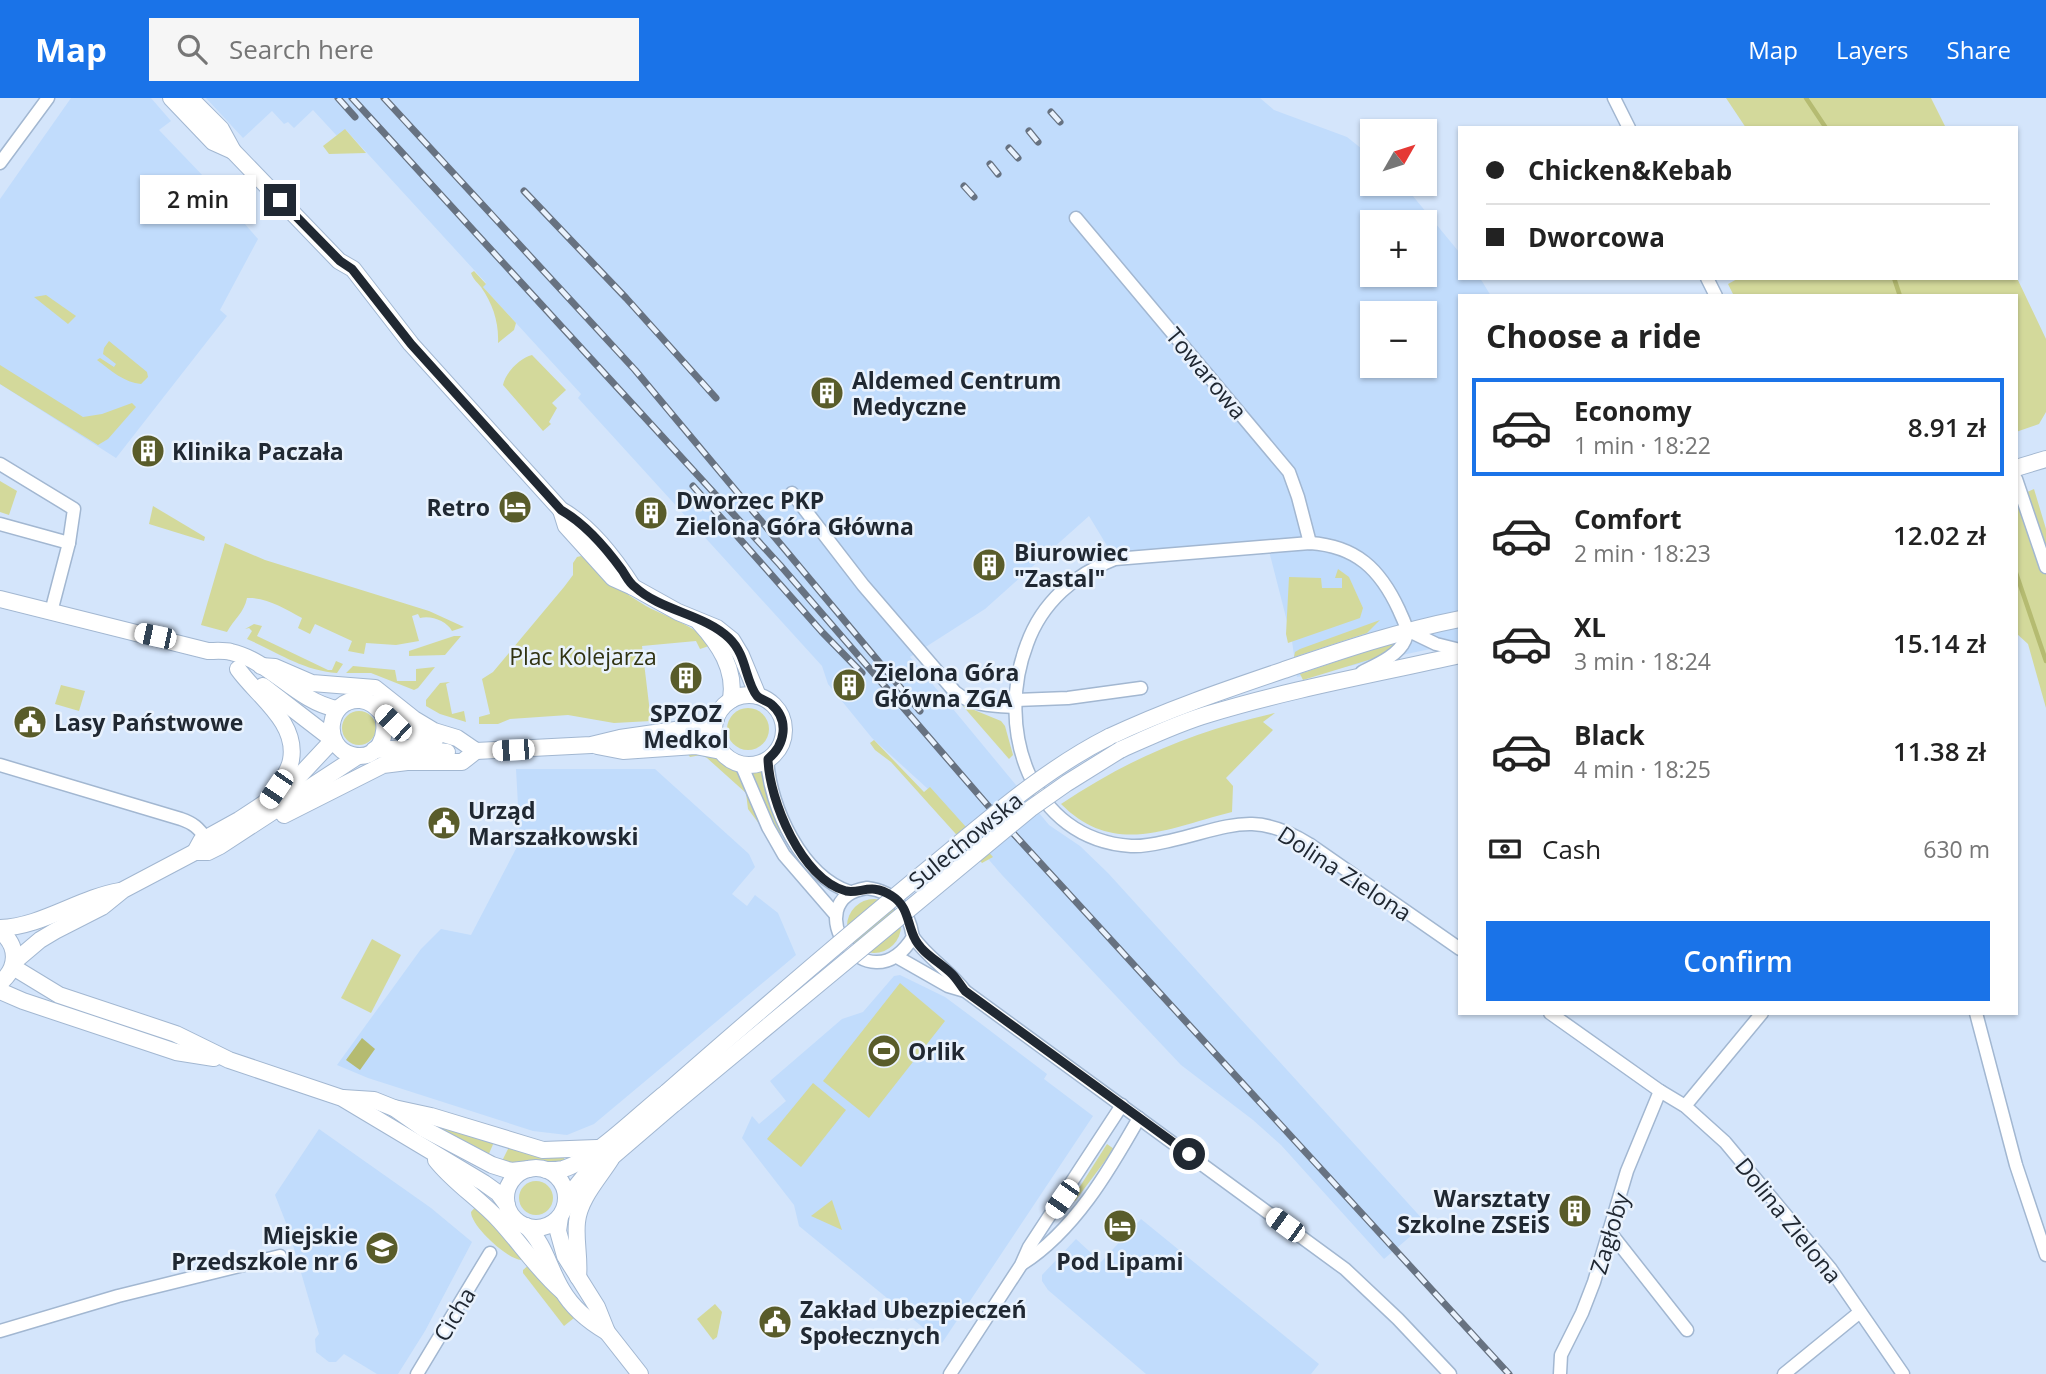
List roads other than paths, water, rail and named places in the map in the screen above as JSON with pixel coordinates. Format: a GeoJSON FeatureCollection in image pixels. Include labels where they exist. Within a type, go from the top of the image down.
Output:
{"type":"FeatureCollection","features":[{"type":"Feature","properties":{"kind":"street"},"geometry":{"type":"LineString","coordinates":[[0,163],[48,98]]}},
{"type":"Feature","properties":{"kind":"street"},"geometry":{"type":"LineString","coordinates":[[170,98],[213,142],[233,151]]}},
{"type":"Feature","properties":{"kind":"street"},"geometry":{"type":"LineString","coordinates":[[190,98],[221,130],[233,151],[340,261],[357,274],[371,290],[376,301],[561,510],[566,526],[613,578],[651,599],[717,628],[732,640],[758,696]]}},
{"type":"Feature","properties":{"kind":"street"},"geometry":{"type":"LineString","coordinates":[[1614,98],[1628,126]]}},
{"type":"Feature","properties":{"kind":"street","name":"Towarowa"},"geometry":{"type":"LineString","coordinates":[[1076,218],[1289,472],[1310,544]]}},
{"type":"Feature","properties":{"kind":"street"},"geometry":{"type":"LineString","coordinates":[[2018,467],[2046,459]]}},
{"type":"Feature","properties":{"kind":"street"},"geometry":{"type":"LineString","coordinates":[[0,464],[74,509],[69,542],[51,612]]}},
{"type":"Feature","properties":{"kind":"street"},"geometry":{"type":"LineString","coordinates":[[2018,485],[2046,567]]}},
{"type":"Feature","properties":{"kind":"street"},"geometry":{"type":"LineString","coordinates":[[792,493],[863,585],[962,697],[979,703],[1015,704],[1141,688]]}},
{"type":"Feature","properties":{"kind":"street"},"geometry":{"type":"LineString","coordinates":[[0,524],[69,542]]}},
{"type":"Feature","properties":{"kind":"street"},"geometry":{"type":"LineString","coordinates":[[1015,704],[1017,677],[1027,643],[1052,600],[1076,579],[1096,566],[1115,559],[1310,544],[1335,546],[1367,563],[1392,593],[1407,630]]}},
{"type":"Feature","properties":{"kind":"street"},"geometry":{"type":"LineString","coordinates":[[0,599],[208,651],[231,652],[261,666],[306,698],[337,709]]}},
{"type":"Feature","properties":{"kind":"street","name":"Sulechowska"},"geometry":{"type":"LineString","coordinates":[[563,1211],[574,1189],[591,1168],[612,1157],[829,950],[1015,798],[1055,769],[1109,737],[1196,699],[1407,630],[1458,619]]}},
{"type":"Feature","properties":{"kind":"street"},"geometry":{"type":"LineString","coordinates":[[698,621],[715,640],[725,658],[731,678],[731,700]]}},
{"type":"Feature","properties":{"kind":"street","name":"Sulechowska"},"geometry":{"type":"LineString","coordinates":[[1407,630],[1458,652]]}},
{"type":"Feature","properties":{"kind":"street","name":"Sulechowska"},"geometry":{"type":"LineString","coordinates":[[1346,680],[1378,664],[1397,650],[1406,639],[1407,630]]}},
{"type":"Feature","properties":{"kind":"street"},"geometry":{"type":"LineString","coordinates":[[208,651],[253,677],[333,740],[343,751],[358,756]]}},
{"type":"Feature","properties":{"kind":"street","name":"Sulechowska"},"geometry":{"type":"LineString","coordinates":[[546,1170],[562,1169],[671,1098],[1030,809],[1120,751],[1164,730],[1207,715],[1458,653]]}},
{"type":"Feature","properties":{"kind":"street"},"geometry":{"type":"LineString","coordinates":[[261,666],[275,667],[329,686],[366,685],[375,688],[425,726],[457,738],[472,751]]}},
{"type":"Feature","properties":{"kind":"street"},"geometry":{"type":"LineString","coordinates":[[239,669],[249,684],[272,706],[283,723],[292,748],[288,770],[268,801]]}},
{"type":"Feature","properties":{"kind":"street"},"geometry":{"type":"LineString","coordinates":[[748,695],[758,696],[773,705],[781,718],[783,725],[780,745],[768,759],[750,765],[741,764],[721,751],[715,736],[716,719],[724,705],[731,700],[748,695]]}},
{"type":"Feature","properties":{"kind":"street"},"geometry":{"type":"LineString","coordinates":[[195,852],[201,841],[268,801],[299,778],[333,740],[331,722],[337,709],[344,704],[360,700],[369,702],[393,723],[412,732],[472,751]]}},
{"type":"Feature","properties":{"kind":"street","name":"Dolina Zielona"},"geometry":{"type":"LineString","coordinates":[[1015,704],[1018,744],[1030,780],[1049,806],[1079,830],[1118,844],[1142,846],[1227,825],[1273,826],[1291,833],[1458,948]]}},
{"type":"Feature","properties":{"kind":"street"},"geometry":{"type":"LineString","coordinates":[[374,750],[384,737],[386,729],[382,713]]}},
{"type":"Feature","properties":{"kind":"street"},"geometry":{"type":"LineString","coordinates":[[591,746],[620,738],[703,726],[716,719]]}},
{"type":"Feature","properties":{"kind":"street"},"geometry":{"type":"LineString","coordinates":[[0,983],[40,940],[195,852],[208,852],[256,824],[358,756],[374,750],[409,748],[472,751],[591,746],[624,751],[695,746],[721,751]]}},
{"type":"Feature","properties":{"kind":"street"},"geometry":{"type":"LineString","coordinates":[[256,824],[266,825],[383,765],[462,762],[472,751]]}},
{"type":"Feature","properties":{"kind":"street"},"geometry":{"type":"LineString","coordinates":[[768,759],[773,797],[792,837],[818,874],[850,892]]}},
{"type":"Feature","properties":{"kind":"street"},"geometry":{"type":"LineString","coordinates":[[741,764],[768,827],[784,855],[835,914]]}},
{"type":"Feature","properties":{"kind":"street"},"geometry":{"type":"LineString","coordinates":[[0,765],[181,819],[192,823],[206,839]]}},
{"type":"Feature","properties":{"kind":"street"},"geometry":{"type":"LineString","coordinates":[[913,937],[897,957],[882,962],[869,962],[856,956],[839,934],[835,914],[838,904],[850,892],[867,888],[890,894],[905,909],[913,937],[923,950],[953,975],[965,991],[1345,1269],[1383,1304],[1450,1374]]}},
{"type":"Feature","properties":{"kind":"street"},"geometry":{"type":"LineString","coordinates":[[14,965],[12,945],[0,930],[29,923],[98,895],[123,891]]}},
{"type":"Feature","properties":{"kind":"street"},"geometry":{"type":"LineString","coordinates":[[897,957],[948,986],[965,991]]}},
{"type":"Feature","properties":{"kind":"street"},"geometry":{"type":"LineString","coordinates":[[14,965],[59,995],[176,1034],[229,1060],[342,1098],[498,1193],[517,1222],[526,1226],[545,1227],[563,1211]]}},
{"type":"Feature","properties":{"kind":"street"},"geometry":{"type":"LineString","coordinates":[[0,991],[176,1052],[229,1060]]}},
{"type":"Feature","properties":{"kind":"street","name":"Dolina Zielona"},"geometry":{"type":"LineString","coordinates":[[1553,1015],[1701,1118],[1745,1164],[1830,1268],[1903,1374]]}},
{"type":"Feature","properties":{"kind":"street"},"geometry":{"type":"LineString","coordinates":[[1685,1106],[1760,1015]]}},
{"type":"Feature","properties":{"kind":"street"},"geometry":{"type":"LineString","coordinates":[[1977,1015],[2016,1165],[2046,1255]]}},
{"type":"Feature","properties":{"kind":"street","name":"Zagłoby"},"geometry":{"type":"LineString","coordinates":[[1560,1374],[1561,1355],[1590,1293],[1627,1171],[1660,1091]]}},
{"type":"Feature","properties":{"kind":"street"},"geometry":{"type":"LineString","coordinates":[[342,1098],[374,1100],[542,1150],[597,1148]]}},
{"type":"Feature","properties":{"kind":"street"},"geometry":{"type":"LineString","coordinates":[[950,1374],[1122,1105]]}},
{"type":"Feature","properties":{"kind":"street"},"geometry":{"type":"LineString","coordinates":[[394,1108],[424,1129],[492,1165],[511,1171],[546,1170],[555,1175],[563,1184],[566,1194],[558,1231],[561,1245],[597,1307],[607,1332],[640,1374]]}},
{"type":"Feature","properties":{"kind":"street"},"geometry":{"type":"LineString","coordinates":[[1021,1265],[1044,1250],[1077,1212],[1122,1149],[1139,1118]]}},
{"type":"Feature","properties":{"kind":"street"},"geometry":{"type":"LineString","coordinates":[[428,1150],[444,1171],[500,1222],[584,1319],[607,1332]]}},
{"type":"Feature","properties":{"kind":"street"},"geometry":{"type":"LineString","coordinates":[[578,1278],[580,1262],[576,1241],[579,1211],[612,1157]]}},
{"type":"Feature","properties":{"kind":"street"},"geometry":{"type":"LineString","coordinates":[[507,1205],[511,1182],[529,1169]]}},
{"type":"Feature","properties":{"kind":"street"},"geometry":{"type":"LineString","coordinates":[[526,1226],[539,1241],[562,1291]]}},
{"type":"Feature","properties":{"kind":"street"},"geometry":{"type":"LineString","coordinates":[[1609,1231],[1687,1330]]}},
{"type":"Feature","properties":{"kind":"street","name":"Cicha"},"geometry":{"type":"LineString","coordinates":[[417,1374],[490,1253]]}},
{"type":"Feature","properties":{"kind":"street"},"geometry":{"type":"LineString","coordinates":[[0,1331],[118,1296],[280,1256]]}},
{"type":"Feature","properties":{"kind":"street"},"geometry":{"type":"LineString","coordinates":[[1784,1374],[1860,1312]]}},
{"type":"Feature","properties":{"kind":"waterway"},"geometry":{"type":"LineString","coordinates":[[1806,98],[1825,126]]}},
{"type":"Feature","properties":{"kind":"waterway"},"geometry":{"type":"LineString","coordinates":[[1895,280],[1899,294]]}},
{"type":"Feature","properties":{"kind":"waterway"},"geometry":{"type":"LineString","coordinates":[[2018,579],[2046,661]]}},
{"type":"Feature","properties":{"kind":"railway"},"geometry":{"type":"LineString","coordinates":[[338,98],[355,117]]}},
{"type":"Feature","properties":{"kind":"railway"},"geometry":{"type":"LineString","coordinates":[[352,98],[780,565],[990,808],[1509,1374]]}},
{"type":"Feature","properties":{"kind":"railway"},"geometry":{"type":"LineString","coordinates":[[384,98],[635,370],[920,711]]}},
{"type":"Feature","properties":{"kind":"railway"},"geometry":{"type":"LineString","coordinates":[[1051,112],[1060,122]]}},
{"type":"Feature","properties":{"kind":"railway"},"geometry":{"type":"LineString","coordinates":[[1029,131],[1038,142]]}},
{"type":"Feature","properties":{"kind":"railway"},"geometry":{"type":"LineString","coordinates":[[1009,148],[1018,158]]}},
{"type":"Feature","properties":{"kind":"railway"},"geometry":{"type":"LineString","coordinates":[[990,164],[998,174]]}},
{"type":"Feature","properties":{"kind":"railway"},"geometry":{"type":"LineString","coordinates":[[964,186],[974,197]]}},
{"type":"Feature","properties":{"kind":"railway"},"geometry":{"type":"LineString","coordinates":[[524,191],[716,398]]}},
{"type":"Feature","properties":{"kind":"railway"},"geometry":{"type":"LineString","coordinates":[[693,486],[822,632],[862,673]]}},
{"type":"Feature","properties":{"kind":"place","name":"Aldemed Centrum Medyczne"},"geometry":{"type":"Point","coordinates":[827,393]}},
{"type":"Feature","properties":{"kind":"place","name":"Klinika Paczała"},"geometry":{"type":"Point","coordinates":[148,451]}},
{"type":"Feature","properties":{"kind":"place","name":"Retro"},"geometry":{"type":"Point","coordinates":[515,507]}},
{"type":"Feature","properties":{"kind":"place","name":"Dworzec PKP Zielona Góra Główna"},"geometry":{"type":"Point","coordinates":[651,513]}},
{"type":"Feature","properties":{"kind":"place","name":"Biurowiec \"Zastal\""},"geometry":{"type":"Point","coordinates":[989,565]}},
{"type":"Feature","properties":{"kind":"place","name":"SPZOZ Medkol"},"geometry":{"type":"Point","coordinates":[686,678]}},
{"type":"Feature","properties":{"kind":"place","name":"Zielona Góra Główna ZGA"},"geometry":{"type":"Point","coordinates":[849,685]}},
{"type":"Feature","properties":{"kind":"place","name":"Lasy Państwowe"},"geometry":{"type":"Point","coordinates":[30,722]}},
{"type":"Feature","properties":{"kind":"place","name":"Urząd Marszałkowski"},"geometry":{"type":"Point","coordinates":[444,823]}},
{"type":"Feature","properties":{"kind":"place","name":"Orlik"},"geometry":{"type":"Point","coordinates":[884,1051]}},
{"type":"Feature","properties":{"kind":"place","name":"Warsztaty Szkolne ZSEiS"},"geometry":{"type":"Point","coordinates":[1575,1211]}},
{"type":"Feature","properties":{"kind":"place","name":"Pod Lipami"},"geometry":{"type":"Point","coordinates":[1120,1226]}},
{"type":"Feature","properties":{"kind":"place","name":"Miejskie Przedszkole nr 6"},"geometry":{"type":"Point","coordinates":[382,1248]}},
{"type":"Feature","properties":{"kind":"place","name":"Zakład Ubezpieczeń Społecznych"},"geometry":{"type":"Point","coordinates":[775,1322]}},
{"type":"Feature","properties":{"kind":"park label","name":"Plac Kolejarza"},"geometry":{"type":"Point","coordinates":[583,656]}}]}
